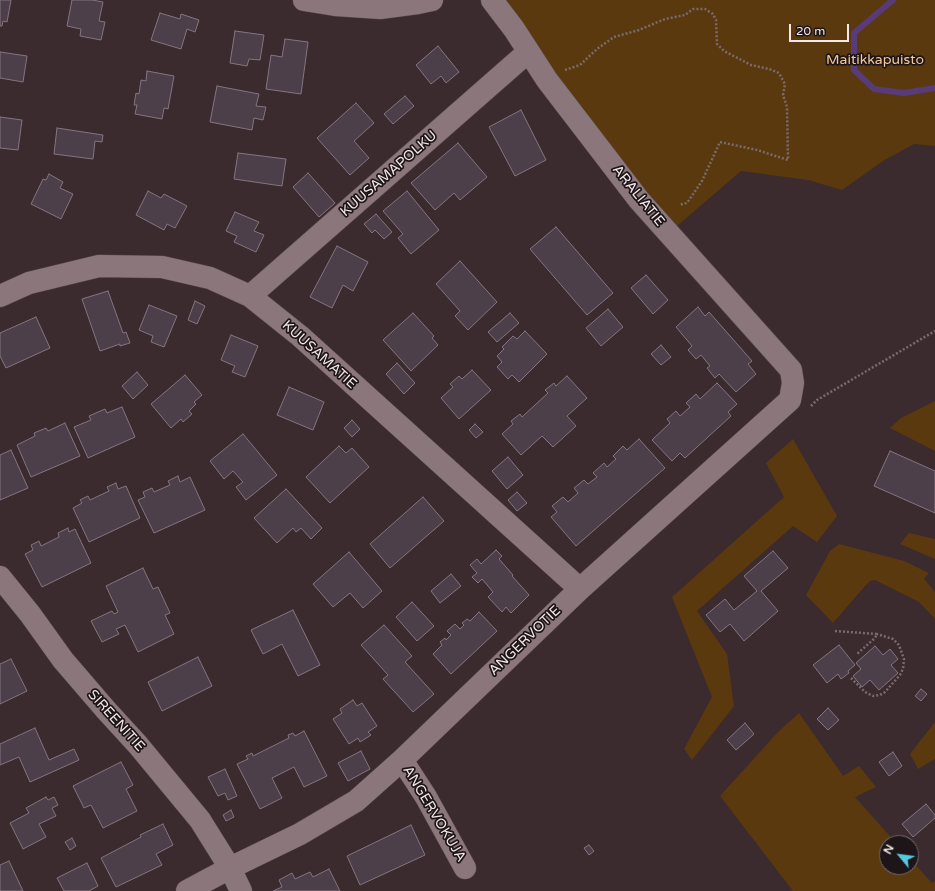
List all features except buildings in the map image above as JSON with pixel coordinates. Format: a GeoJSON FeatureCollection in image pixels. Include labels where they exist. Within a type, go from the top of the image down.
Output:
{"type":"FeatureCollection","features":[{"type":"Feature","properties":{"kind":"street"},"geometry":{"type":"LineString","coordinates":[[304,0],[336,5],[380,8],[432,0]]}},
{"type":"Feature","properties":{"kind":"street","name":"ARALIATIE"},"geometry":{"type":"LineString","coordinates":[[492,0],[514,29],[547,80],[639,200],[791,370],[793,383]]}},
{"type":"Feature","properties":{"kind":"street","name":"KUUSAMAPOLKU"},"geometry":{"type":"LineString","coordinates":[[250,296],[528,52]]}},
{"type":"Feature","properties":{"kind":"street","name":"KUUSAMATIE"},"geometry":{"type":"LineString","coordinates":[[0,296],[29,283],[99,266],[162,267],[210,278],[250,296],[300,336],[580,589]]}},
{"type":"Feature","properties":{"kind":"street","name":"ANGERVOTIE"},"geometry":{"type":"LineString","coordinates":[[187,891],[300,834],[356,801],[402,760],[580,589],[790,400],[793,383]]}},
{"type":"Feature","properties":{"kind":"street","name":"SIREENITIE"},"geometry":{"type":"LineString","coordinates":[[0,577],[63,660],[138,745],[200,820],[230,868]]}},
{"type":"Feature","properties":{"kind":"street","name":"ANGERVOKUJA"},"geometry":{"type":"LineString","coordinates":[[402,760],[426,797],[465,868]]}},
{"type":"Feature","properties":{"kind":"street"},"geometry":{"type":"LineString","coordinates":[[230,868],[241,891]]}},
{"type":"Feature","properties":{"kind":"path"},"geometry":{"type":"LineString","coordinates":[[547,80],[562,71],[580,65],[597,49],[614,37],[639,30],[665,19],[685,15],[693,9],[705,9],[714,14],[716,20],[717,44],[724,51],[751,65],[779,73],[785,84],[783,95],[787,106],[788,160],[757,150],[720,142],[702,181],[687,203],[680,205]]}},
{"type":"Feature","properties":{"kind":"path"},"geometry":{"type":"LineString","coordinates":[[817,400],[935,331]]}},
{"type":"Feature","properties":{"kind":"path"},"geometry":{"type":"LineString","coordinates":[[835,630],[877,634],[893,639],[899,645],[904,659],[903,670],[900,675],[885,692],[880,695],[873,696],[865,692],[851,678]]}},
{"type":"Feature","properties":{"kind":"path"},"geometry":{"type":"LineString","coordinates":[[857,654],[877,634]]}},
{"type":"Feature","properties":{"kind":"green space","name":"Maitikkapuisto"},"geometry":{"type":"Polygon","coordinates":[[[505,0],[935,0],[935,146],[914,144],[883,161],[842,190],[808,180],[741,171],[677,226],[660,209],[577,103],[505,0]]]}},
{"type":"Feature","properties":{"kind":"green space"},"geometry":{"type":"Polygon","coordinates":[[[935,401],[935,451],[890,428],[901,418],[935,401]]]}},
{"type":"Feature","properties":{"kind":"green space"},"geometry":{"type":"Polygon","coordinates":[[[793,439],[837,516],[817,542],[793,526],[697,611],[727,654],[734,706],[692,760],[684,749],[712,697],[672,597],[784,497],[766,463],[793,439]]]}},
{"type":"Feature","properties":{"kind":"green space"},"geometry":{"type":"Polygon","coordinates":[[[909,533],[935,539],[935,559],[900,544],[909,533]]]}},
{"type":"Feature","properties":{"kind":"green space"},"geometry":{"type":"Polygon","coordinates":[[[839,544],[904,561],[929,573],[924,579],[935,592],[935,619],[919,602],[875,580],[870,581],[865,586],[833,623],[806,595],[830,551],[839,544]]]}},
{"type":"Feature","properties":{"kind":"green space"},"geometry":{"type":"Polygon","coordinates":[[[799,713],[843,776],[859,766],[876,787],[855,797],[889,835],[879,835],[879,875],[919,875],[919,869],[932,883],[935,881],[935,891],[793,891],[720,796],[778,732],[799,713]]]}},
{"type":"Feature","properties":{"kind":"green space"},"geometry":{"type":"Polygon","coordinates":[[[935,722],[935,759],[918,769],[910,754],[935,722]]]}},
{"type":"Feature","properties":{"kind":"waterway"},"geometry":{"type":"LineString","coordinates":[[893,0],[854,33],[854,70],[874,89],[904,93],[935,88]]}}]}
